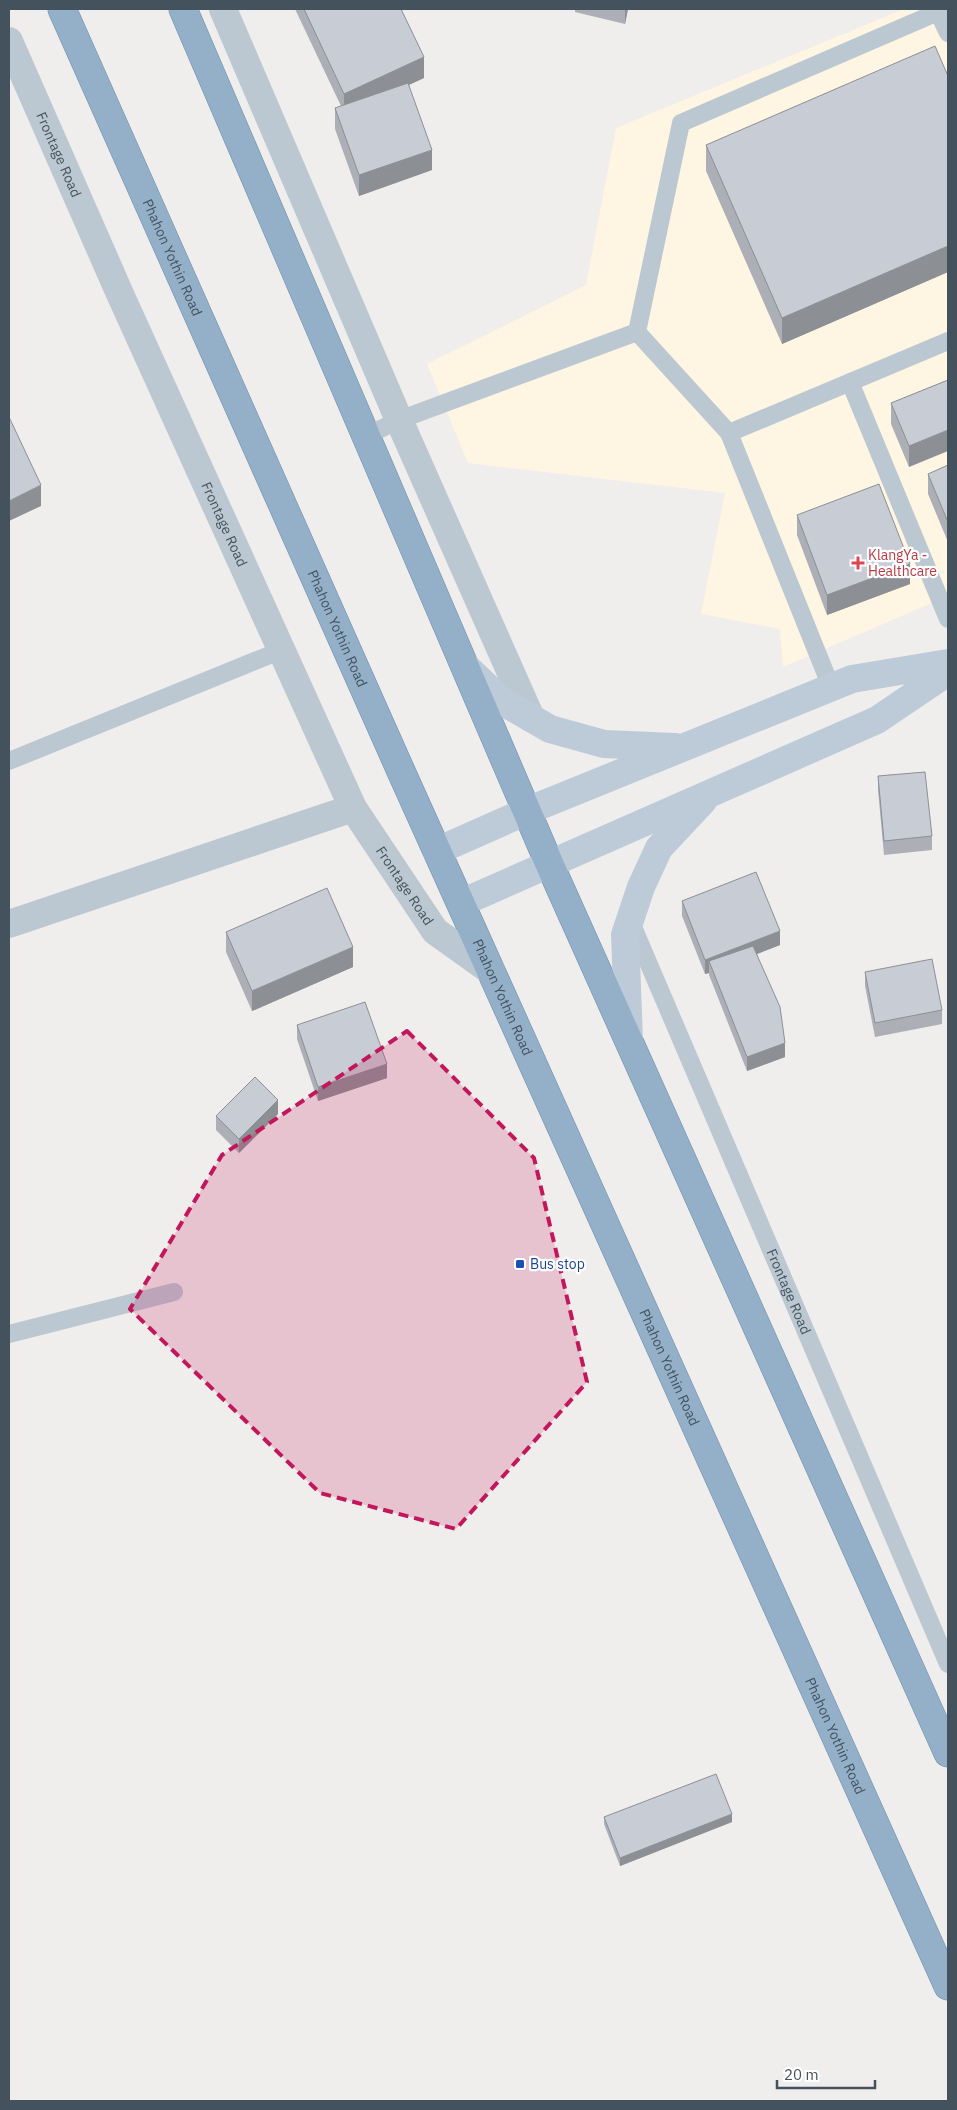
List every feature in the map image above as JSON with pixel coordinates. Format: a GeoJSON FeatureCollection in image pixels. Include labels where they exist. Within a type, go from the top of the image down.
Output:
{"type":"FeatureCollection","features":[{"type":"Feature","properties":{"kind":"highway","name":"Phahon Yothin Road"},"geometry":{"type":"LineString","coordinates":[[62,9],[491,971],[948,1986]]}},
{"type":"Feature","properties":{"kind":"highway"},"geometry":{"type":"LineString","coordinates":[[183,9],[526,811],[948,1753]]}},
{"type":"Feature","properties":{"kind":"main road"},"geometry":{"type":"LineString","coordinates":[[437,850],[526,811],[852,679],[948,663]]}},
{"type":"Feature","properties":{"kind":"main road"},"geometry":{"type":"LineString","coordinates":[[465,666],[503,702],[550,728],[604,744],[685,747]]}},
{"type":"Feature","properties":{"kind":"main road"},"geometry":{"type":"LineString","coordinates":[[461,903],[877,720],[948,672]]}},
{"type":"Feature","properties":{"kind":"main road"},"geometry":{"type":"LineString","coordinates":[[629,1040],[625,935],[630,919],[641,887],[659,848],[710,793]]}},
{"type":"Feature","properties":{"kind":"street"},"geometry":{"type":"LineString","coordinates":[[223,9],[399,420],[531,718]]}},
{"type":"Feature","properties":{"kind":"street","name":"Frontage Road"},"geometry":{"type":"LineString","coordinates":[[9,41],[120,294],[353,808],[435,931],[491,971]]}},
{"type":"Feature","properties":{"kind":"street"},"geometry":{"type":"LineString","coordinates":[[9,924],[353,808]]}},
{"type":"Feature","properties":{"kind":"lane"},"geometry":{"type":"LineString","coordinates":[[637,332],[682,123],[938,12],[948,33]]}},
{"type":"Feature","properties":{"kind":"lane"},"geometry":{"type":"LineString","coordinates":[[366,436],[399,420],[637,332]]}},
{"type":"Feature","properties":{"kind":"lane"},"geometry":{"type":"LineString","coordinates":[[637,332],[729,433],[831,687]]}},
{"type":"Feature","properties":{"kind":"lane"},"geometry":{"type":"LineString","coordinates":[[729,433],[948,341]]}},
{"type":"Feature","properties":{"kind":"lane"},"geometry":{"type":"LineString","coordinates":[[850,382],[948,619]]}},
{"type":"Feature","properties":{"kind":"lane"},"geometry":{"type":"LineString","coordinates":[[9,761],[282,650]]}},
{"type":"Feature","properties":{"kind":"lane","name":"Frontage Road"},"geometry":{"type":"LineString","coordinates":[[630,919],[948,1664]]}},
{"type":"Feature","properties":{"kind":"lane"},"geometry":{"type":"LineString","coordinates":[[9,1334],[174,1292]]}},
{"type":"Feature","properties":{"kind":"highlighted area"},"geometry":{"type":"Polygon","coordinates":[[[407,1031],[534,1158],[587,1382],[456,1529],[320,1493],[130,1309],[222,1155],[407,1031]]]}},
{"type":"Feature","properties":{"kind":"shaded area"},"geometry":{"type":"Polygon","coordinates":[[[904,9],[948,9],[948,596],[783,667],[780,629],[701,614],[725,493],[468,463],[427,364],[586,285],[616,128],[904,9]]]}},
{"type":"Feature","properties":{"kind":"building"},"geometry":{"type":"Polygon","coordinates":[[[304,9],[401,9],[424,57],[344,94],[304,9]]]}},
{"type":"Feature","properties":{"kind":"building"},"geometry":{"type":"Polygon","coordinates":[[[935,46],[948,76],[948,246],[782,318],[706,145],[935,46]]]}},
{"type":"Feature","properties":{"kind":"building"},"geometry":{"type":"Polygon","coordinates":[[[408,83],[432,150],[359,175],[335,108],[408,83]]]}},
{"type":"Feature","properties":{"kind":"building"},"geometry":{"type":"Polygon","coordinates":[[[948,380],[948,430],[909,446],[891,403],[948,380]]]}},
{"type":"Feature","properties":{"kind":"building"},"geometry":{"type":"Polygon","coordinates":[[[9,417],[41,485],[9,501],[9,417]]]}},
{"type":"Feature","properties":{"kind":"building"},"geometry":{"type":"Polygon","coordinates":[[[948,465],[948,522],[928,474],[948,465]]]}},
{"type":"Feature","properties":{"kind":"building"},"geometry":{"type":"Polygon","coordinates":[[[879,484],[910,564],[827,595],[797,515],[879,484]]]}},
{"type":"Feature","properties":{"kind":"building"},"geometry":{"type":"Polygon","coordinates":[[[925,772],[932,836],[884,841],[878,776],[925,772]]]}},
{"type":"Feature","properties":{"kind":"building"},"geometry":{"type":"Polygon","coordinates":[[[756,872],[780,931],[705,960],[682,901],[756,872]]]}},
{"type":"Feature","properties":{"kind":"building"},"geometry":{"type":"Polygon","coordinates":[[[327,888],[353,947],[252,991],[226,932],[327,888]]]}},
{"type":"Feature","properties":{"kind":"building"},"geometry":{"type":"Polygon","coordinates":[[[753,946],[780,1007],[785,1043],[747,1057],[709,961],[753,946]]]}},
{"type":"Feature","properties":{"kind":"building"},"geometry":{"type":"Polygon","coordinates":[[[932,959],[942,1010],[875,1023],[865,972],[932,959]]]}},
{"type":"Feature","properties":{"kind":"building"},"geometry":{"type":"Polygon","coordinates":[[[365,1002],[387,1064],[318,1087],[297,1025],[365,1002]]]}},
{"type":"Feature","properties":{"kind":"building"},"geometry":{"type":"Polygon","coordinates":[[[255,1077],[278,1100],[239,1139],[216,1116],[255,1077]]]}},
{"type":"Feature","properties":{"kind":"building"},"geometry":{"type":"Polygon","coordinates":[[[716,1774],[732,1814],[620,1858],[604,1817],[716,1774]]]}},
{"type":"Feature","properties":{"kind":"place","name":"KlangYa - Healthcare"},"geometry":{"type":"Point","coordinates":[858,563]}},
{"type":"Feature","properties":{"kind":"place","name":"Bus stop"},"geometry":{"type":"Point","coordinates":[520,1264]}}]}
